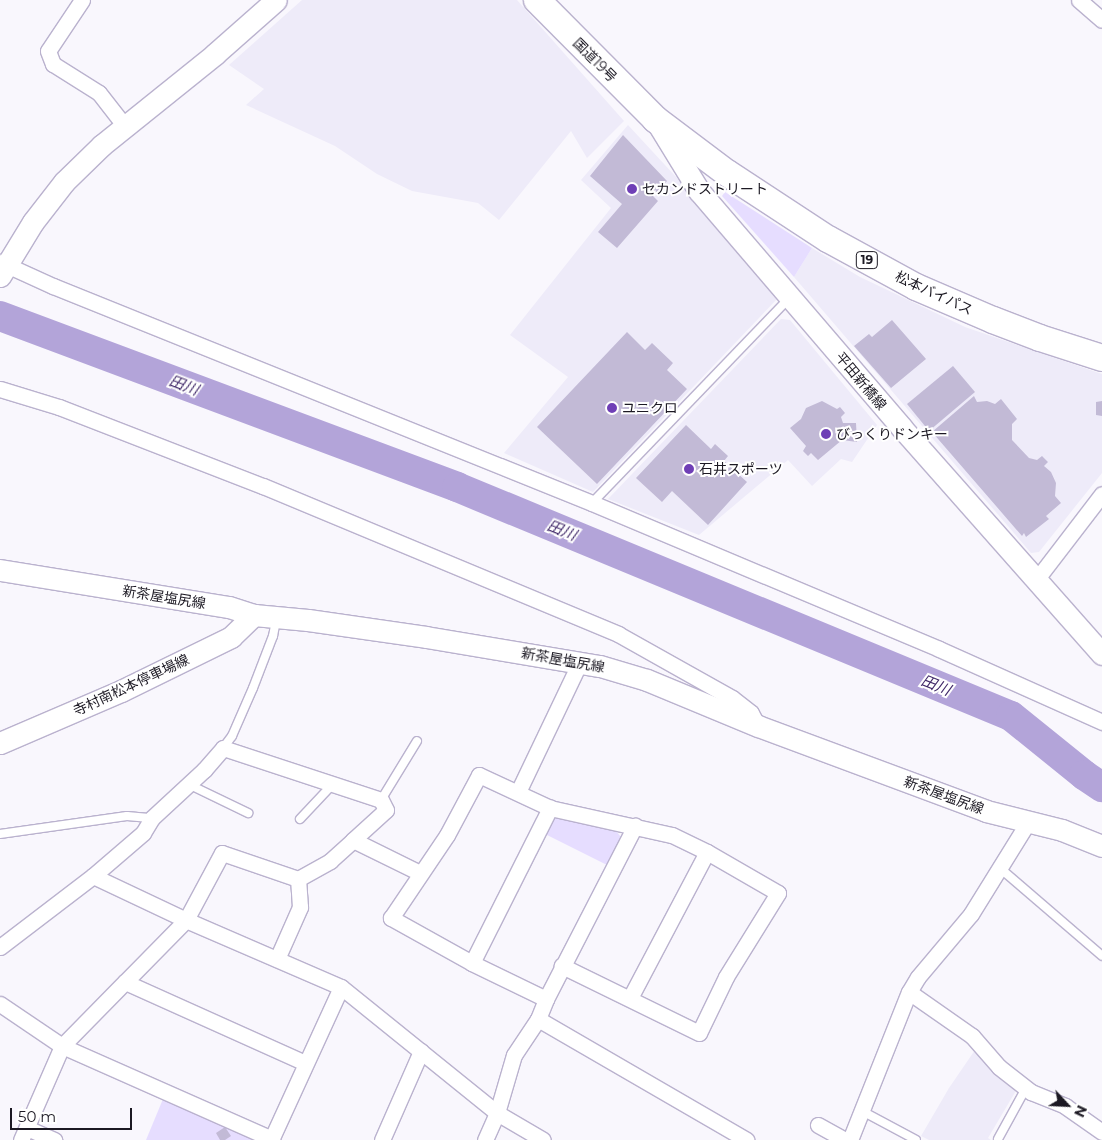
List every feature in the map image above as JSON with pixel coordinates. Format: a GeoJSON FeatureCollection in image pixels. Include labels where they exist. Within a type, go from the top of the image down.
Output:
{"type":"FeatureCollection","features":[{"type":"Feature","properties":{"kind":"highway","name":"国道19号"},"geometry":{"type":"LineString","coordinates":[[537,0],[655,119]]}},
{"type":"Feature","properties":{"kind":"highway","name":"松本バイパス"},"geometry":{"type":"LineString","coordinates":[[655,119],[727,172],[828,239],[916,287],[1024,332],[1102,358]]}},
{"type":"Feature","properties":{"kind":"main road"},"geometry":{"type":"LineString","coordinates":[[2,269],[32,222],[64,182],[124,126],[208,60],[276,0]]}},
{"type":"Feature","properties":{"kind":"main road","name":"平田新橋線"},"geometry":{"type":"LineString","coordinates":[[655,119],[699,191],[900,427],[1102,654]]}},
{"type":"Feature","properties":{"kind":"main road","name":"新茶屋塩尻線"},"geometry":{"type":"LineString","coordinates":[[0,570],[229,607],[254,615],[417,635],[580,662],[648,680],[758,726],[986,811],[1062,830],[1102,846]]}},
{"type":"Feature","properties":{"kind":"main road","name":"寺村南松本停車場線"},"geometry":{"type":"LineString","coordinates":[[0,743],[121,691],[232,638],[254,615]]}},
{"type":"Feature","properties":{"kind":"street"},"geometry":{"type":"LineString","coordinates":[[82,0],[48,51],[53,64],[98,93],[124,126]]}},
{"type":"Feature","properties":{"kind":"street"},"geometry":{"type":"LineString","coordinates":[[1079,0],[1102,20]]}},
{"type":"Feature","properties":{"kind":"street"},"geometry":{"type":"LineString","coordinates":[[2,269],[53,286],[592,503],[939,649],[1102,722]]}},
{"type":"Feature","properties":{"kind":"street"},"geometry":{"type":"LineString","coordinates":[[0,389],[59,407],[263,486],[618,634],[732,698],[750,713],[758,726]]}},
{"type":"Feature","properties":{"kind":"street"},"geometry":{"type":"LineString","coordinates":[[1036,580],[1102,494]]}},
{"type":"Feature","properties":{"kind":"street"},"geometry":{"type":"LineString","coordinates":[[518,792],[580,662]]}},
{"type":"Feature","properties":{"kind":"street"},"geometry":{"type":"LineString","coordinates":[[0,947],[93,876],[143,833],[152,818],[223,748],[381,800],[386,810],[330,862],[298,879],[222,853],[186,920],[62,1046],[24,1134],[54,1140]]}},
{"type":"Feature","properties":{"kind":"street"},"geometry":{"type":"LineString","coordinates":[[546,1000],[472,963],[391,918],[447,835],[479,775],[550,808],[672,835],[707,852],[778,893],[726,977],[699,1032],[562,966]]}},
{"type":"Feature","properties":{"kind":"street"},"geometry":{"type":"LineString","coordinates":[[472,963],[550,808]]}},
{"type":"Feature","properties":{"kind":"street"},"geometry":{"type":"LineString","coordinates":[[850,1140],[910,992],[918,977],[971,914],[1001,869],[1028,822]]}},
{"type":"Feature","properties":{"kind":"street"},"geometry":{"type":"LineString","coordinates":[[485,1140],[497,1113],[514,1055],[538,1019],[562,966],[635,826]]}},
{"type":"Feature","properties":{"kind":"street"},"geometry":{"type":"LineString","coordinates":[[354,840],[420,873]]}},
{"type":"Feature","properties":{"kind":"street"},"geometry":{"type":"LineString","coordinates":[[630,998],[707,852]]}},
{"type":"Feature","properties":{"kind":"street"},"geometry":{"type":"LineString","coordinates":[[93,876],[186,920],[341,987],[497,1113],[543,1140]]}},
{"type":"Feature","properties":{"kind":"street"},"geometry":{"type":"LineString","coordinates":[[277,959],[300,906],[298,879]]}},
{"type":"Feature","properties":{"kind":"street"},"geometry":{"type":"LineString","coordinates":[[125,982],[305,1063]]}},
{"type":"Feature","properties":{"kind":"street"},"geometry":{"type":"LineString","coordinates":[[0,1004],[62,1046],[271,1139],[341,987]]}},
{"type":"Feature","properties":{"kind":"street"},"geometry":{"type":"LineString","coordinates":[[910,992],[972,1036],[999,1067],[1026,1088],[1065,1106],[1102,1132]]}},
{"type":"Feature","properties":{"kind":"street"},"geometry":{"type":"LineString","coordinates":[[538,1019],[748,1140]]}},
{"type":"Feature","properties":{"kind":"street"},"geometry":{"type":"LineString","coordinates":[[382,1140],[421,1052]]}},
{"type":"Feature","properties":{"kind":"street"},"geometry":{"type":"LineString","coordinates":[[818,1125],[845,1140]]}},
{"type":"Feature","properties":{"kind":"lane"},"geometry":{"type":"LineString","coordinates":[[592,503],[790,296]]}},
{"type":"Feature","properties":{"kind":"lane"},"geometry":{"type":"LineString","coordinates":[[223,748],[232,736],[253,688],[273,636],[276,618]]}},
{"type":"Feature","properties":{"kind":"lane"},"geometry":{"type":"LineString","coordinates":[[381,800],[417,741]]}},
{"type":"Feature","properties":{"kind":"lane"},"geometry":{"type":"LineString","coordinates":[[188,784],[248,813]]}},
{"type":"Feature","properties":{"kind":"lane"},"geometry":{"type":"LineString","coordinates":[[300,819],[333,784]]}},
{"type":"Feature","properties":{"kind":"lane"},"geometry":{"type":"LineString","coordinates":[[0,834],[127,816],[152,818]]}},
{"type":"Feature","properties":{"kind":"lane"},"geometry":{"type":"LineString","coordinates":[[322,876],[339,853]]}},
{"type":"Feature","properties":{"kind":"lane"},"geometry":{"type":"LineString","coordinates":[[1001,869],[1102,956]]}},
{"type":"Feature","properties":{"kind":"lane"},"geometry":{"type":"LineString","coordinates":[[998,1139],[1026,1088]]}},
{"type":"Feature","properties":{"kind":"lane"},"geometry":{"type":"LineString","coordinates":[[862,1112],[916,1140]]}},
{"type":"Feature","properties":{"kind":"shaded area"},"geometry":{"type":"Polygon","coordinates":[[[302,0],[517,0],[624,121],[587,158],[571,131],[499,220],[478,203],[412,191],[377,174],[335,146],[246,105],[264,89],[229,65],[302,0]]]}},
{"type":"Feature","properties":{"kind":"shaded area"},"geometry":{"type":"Polygon","coordinates":[[[628,125],[677,178],[777,299],[593,492],[504,453],[568,377],[510,335],[611,208],[581,180],[628,125]]]}},
{"type":"Feature","properties":{"kind":"shaded area"},"geometry":{"type":"Polygon","coordinates":[[[725,192],[812,248],[794,277],[722,196],[725,192]]]}},
{"type":"Feature","properties":{"kind":"shaded area"},"geometry":{"type":"Polygon","coordinates":[[[812,248],[860,277],[965,327],[1102,374],[1102,473],[1039,552],[1031,553],[794,277],[812,248]]]}},
{"type":"Feature","properties":{"kind":"shaded area"},"geometry":{"type":"Polygon","coordinates":[[[781,319],[790,320],[877,425],[852,462],[841,459],[812,486],[788,460],[699,535],[608,499],[781,319]]]}},
{"type":"Feature","properties":{"kind":"shaded area"},"geometry":{"type":"Polygon","coordinates":[[[559,817],[616,831],[621,837],[607,865],[545,834],[550,822],[559,817]]]}},
{"type":"Feature","properties":{"kind":"shaded area"},"geometry":{"type":"Polygon","coordinates":[[[975,1050],[1017,1089],[988,1138],[991,1140],[929,1140],[921,1136],[949,1088],[975,1050]]]}},
{"type":"Feature","properties":{"kind":"shaded area"},"geometry":{"type":"Polygon","coordinates":[[[163,1099],[255,1140],[146,1140],[163,1099]]]}},
{"type":"Feature","properties":{"kind":"building","name":"セカンドストリート"},"geometry":{"type":"Polygon","coordinates":[[[623,135],[667,181],[653,196],[658,201],[617,248],[598,232],[622,204],[590,176],[623,135]]]}},
{"type":"Feature","properties":{"kind":"building"},"geometry":{"type":"Polygon","coordinates":[[[892,320],[926,359],[891,388],[854,346],[869,334],[872,337],[892,320]]]}},
{"type":"Feature","properties":{"kind":"building","name":"ユニクロ"},"geometry":{"type":"Polygon","coordinates":[[[627,332],[645,350],[652,343],[673,363],[667,370],[687,389],[597,484],[537,427],[627,332]]]}},
{"type":"Feature","properties":{"kind":"building"},"geometry":{"type":"Polygon","coordinates":[[[953,366],[975,392],[929,431],[907,404],[953,366]]]}},
{"type":"Feature","properties":{"kind":"building"},"geometry":{"type":"Polygon","coordinates":[[[974,396],[977,402],[987,401],[995,404],[1001,399],[1017,419],[1012,424],[1012,440],[1029,458],[1037,460],[1042,456],[1048,462],[1044,466],[1051,472],[1056,483],[1055,496],[1061,503],[1046,516],[1049,519],[1026,537],[1024,533],[1022,536],[932,432],[974,396]]]}},
{"type":"Feature","properties":{"kind":"building","name":"びっくりドンキー"},"geometry":{"type":"Polygon","coordinates":[[[822,401],[837,409],[840,407],[845,413],[841,417],[843,423],[856,423],[857,442],[842,440],[818,460],[811,453],[808,456],[803,451],[806,446],[790,428],[801,419],[806,408],[822,401]]]}},
{"type":"Feature","properties":{"kind":"building"},"geometry":{"type":"Polygon","coordinates":[[[1102,401],[1102,416],[1096,415],[1096,402],[1102,401]]]}},
{"type":"Feature","properties":{"kind":"building","name":"石井スポーツ"},"geometry":{"type":"Polygon","coordinates":[[[686,425],[711,449],[715,444],[728,456],[724,461],[747,482],[708,525],[672,491],[662,502],[636,478],[686,425]]]}},
{"type":"Feature","properties":{"kind":"building"},"geometry":{"type":"Polygon","coordinates":[[[225,1127],[231,1136],[225,1140],[220,1140],[216,1133],[225,1127]]]}},
{"type":"Feature","properties":{"kind":"waterway","name":"田川"},"geometry":{"type":"LineString","coordinates":[[0,316],[457,487],[1011,716],[1084,775],[1102,787]]}},
{"type":"Feature","properties":{"kind":"place","name":"セカンドストリート"},"geometry":{"type":"Point","coordinates":[632,189]}},
{"type":"Feature","properties":{"kind":"place","name":"ユニクロ"},"geometry":{"type":"Point","coordinates":[612,408]}},
{"type":"Feature","properties":{"kind":"place","name":"びっくりドンキー"},"geometry":{"type":"Point","coordinates":[826,434]}},
{"type":"Feature","properties":{"kind":"place","name":"石井スポーツ"},"geometry":{"type":"Point","coordinates":[689,469]}}]}
